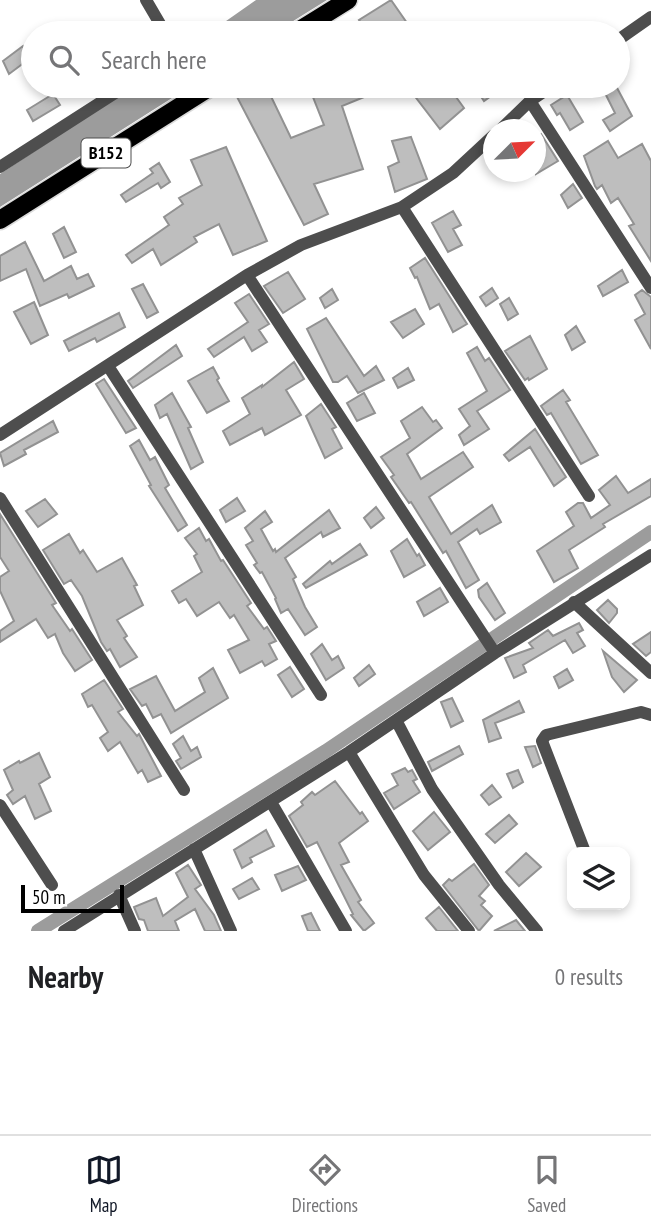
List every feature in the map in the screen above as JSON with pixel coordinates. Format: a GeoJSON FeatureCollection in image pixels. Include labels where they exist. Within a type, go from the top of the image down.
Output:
{"type":"FeatureCollection","features":[{"type":"Feature","properties":{"kind":"main road"},"geometry":{"type":"LineString","coordinates":[[314,21],[348,0]]}},
{"type":"Feature","properties":{"kind":"main road","name":"B152"},"geometry":{"type":"LineString","coordinates":[[0,220],[193,98]]}},
{"type":"Feature","properties":{"kind":"street"},"geometry":{"type":"LineString","coordinates":[[146,0],[158,21]]}},
{"type":"Feature","properties":{"kind":"street"},"geometry":{"type":"LineString","coordinates":[[630,32],[651,17]]}},
{"type":"Feature","properties":{"kind":"street"},"geometry":{"type":"LineString","coordinates":[[0,167],[107,98]]}},
{"type":"Feature","properties":{"kind":"street"},"geometry":{"type":"LineString","coordinates":[[511,119],[534,98]]}},
{"type":"Feature","properties":{"kind":"street"},"geometry":{"type":"LineString","coordinates":[[530,101],[651,288]]}},
{"type":"Feature","properties":{"kind":"street"},"geometry":{"type":"LineString","coordinates":[[0,435],[247,275],[301,244],[402,207],[453,173],[483,145]]}},
{"type":"Feature","properties":{"kind":"street"},"geometry":{"type":"LineString","coordinates":[[402,207],[589,496]]}},
{"type":"Feature","properties":{"kind":"street"},"geometry":{"type":"LineString","coordinates":[[247,275],[493,651]]}},
{"type":"Feature","properties":{"kind":"street"},"geometry":{"type":"LineString","coordinates":[[108,366],[321,695]]}},
{"type":"Feature","properties":{"kind":"street"},"geometry":{"type":"LineString","coordinates":[[0,498],[184,790]]}},
{"type":"Feature","properties":{"kind":"street"},"geometry":{"type":"LineString","coordinates":[[64,931],[349,752],[493,651],[651,555]]}},
{"type":"Feature","properties":{"kind":"street"},"geometry":{"type":"LineString","coordinates":[[574,602],[651,673]]}},
{"type":"Feature","properties":{"kind":"street"},"geometry":{"type":"LineString","coordinates":[[583,847],[542,741],[546,735],[641,712],[651,715]]}},
{"type":"Feature","properties":{"kind":"street"},"geometry":{"type":"LineString","coordinates":[[396,720],[432,789],[499,885],[537,931]]}},
{"type":"Feature","properties":{"kind":"street"},"geometry":{"type":"LineString","coordinates":[[349,752],[424,875],[469,931]]}},
{"type":"Feature","properties":{"kind":"street"},"geometry":{"type":"LineString","coordinates":[[271,802],[346,931]]}},
{"type":"Feature","properties":{"kind":"street"},"geometry":{"type":"LineString","coordinates":[[0,805],[52,885]]}},
{"type":"Feature","properties":{"kind":"street"},"geometry":{"type":"LineString","coordinates":[[194,849],[231,931]]}},
{"type":"Feature","properties":{"kind":"street"},"geometry":{"type":"LineString","coordinates":[[119,895],[135,931]]}},
{"type":"Feature","properties":{"kind":"shaded area"},"geometry":{"type":"Polygon","coordinates":[[[256,0],[327,0],[293,21],[226,21],[256,0]]]}},
{"type":"Feature","properties":{"kind":"shaded area"},"geometry":{"type":"Polygon","coordinates":[[[116,98],[172,98],[0,207],[0,174],[116,98]]]}},
{"type":"Feature","properties":{"kind":"building"},"geometry":{"type":"Polygon","coordinates":[[[391,0],[406,21],[360,21],[391,0]]]}},
{"type":"Feature","properties":{"kind":"building"},"geometry":{"type":"Polygon","coordinates":[[[21,48],[21,65],[9,74],[3,61],[21,48]]]}},
{"type":"Feature","properties":{"kind":"building"},"geometry":{"type":"Polygon","coordinates":[[[46,98],[56,98],[60,105],[33,121],[27,110],[46,98]]]}},
{"type":"Feature","properties":{"kind":"building"},"geometry":{"type":"Polygon","coordinates":[[[238,98],[272,98],[291,138],[324,125],[313,98],[362,98],[342,106],[363,169],[314,184],[328,214],[304,225],[238,98]]]}},
{"type":"Feature","properties":{"kind":"building"},"geometry":{"type":"Polygon","coordinates":[[[416,98],[457,98],[464,108],[440,129],[416,98]]]}},
{"type":"Feature","properties":{"kind":"building"},"geometry":{"type":"Polygon","coordinates":[[[562,98],[569,98],[583,122],[570,130],[560,113],[557,115],[551,105],[562,98]]]}},
{"type":"Feature","properties":{"kind":"building"},"geometry":{"type":"Polygon","coordinates":[[[608,98],[622,98],[632,116],[610,131],[603,120],[615,113],[608,98]]]}},
{"type":"Feature","properties":{"kind":"building"},"geometry":{"type":"Polygon","coordinates":[[[411,137],[427,179],[395,192],[388,167],[399,162],[392,141],[411,137]]]}},
{"type":"Feature","properties":{"kind":"building"},"geometry":{"type":"Polygon","coordinates":[[[608,141],[618,158],[642,144],[651,161],[651,261],[629,226],[634,224],[618,198],[611,203],[602,185],[597,189],[595,186],[584,156],[608,141]]]}},
{"type":"Feature","properties":{"kind":"building"},"geometry":{"type":"Polygon","coordinates":[[[546,142],[558,161],[546,168],[546,142]]]}},
{"type":"Feature","properties":{"kind":"building"},"geometry":{"type":"Polygon","coordinates":[[[226,147],[267,241],[233,255],[219,224],[194,237],[197,242],[161,265],[153,249],[132,263],[126,255],[169,225],[164,217],[183,204],[179,198],[202,185],[191,160],[226,147]]]}},
{"type":"Feature","properties":{"kind":"building"},"geometry":{"type":"Polygon","coordinates":[[[159,163],[170,182],[161,188],[158,183],[126,202],[121,195],[153,173],[150,169],[159,163]]]}},
{"type":"Feature","properties":{"kind":"building"},"geometry":{"type":"Polygon","coordinates":[[[573,184],[582,198],[568,208],[561,195],[573,184]]]}},
{"type":"Feature","properties":{"kind":"building"},"geometry":{"type":"Polygon","coordinates":[[[453,211],[461,225],[453,229],[462,245],[448,252],[432,223],[453,211]]]}},
{"type":"Feature","properties":{"kind":"building"},"geometry":{"type":"Polygon","coordinates":[[[64,227],[76,252],[64,258],[53,234],[64,227]]]}},
{"type":"Feature","properties":{"kind":"building"},"geometry":{"type":"Polygon","coordinates":[[[25,242],[44,281],[71,266],[77,279],[88,274],[94,286],[69,298],[67,294],[40,306],[26,269],[0,281],[0,256],[25,242]]]}},
{"type":"Feature","properties":{"kind":"building"},"geometry":{"type":"Polygon","coordinates":[[[425,258],[467,324],[453,332],[439,304],[430,309],[417,277],[415,278],[410,268],[425,258]]]}},
{"type":"Feature","properties":{"kind":"building"},"geometry":{"type":"Polygon","coordinates":[[[622,270],[628,282],[603,296],[598,286],[622,270]]]}},
{"type":"Feature","properties":{"kind":"building"},"geometry":{"type":"Polygon","coordinates":[[[288,272],[305,299],[283,313],[264,286],[288,272]]]}},
{"type":"Feature","properties":{"kind":"building"},"geometry":{"type":"Polygon","coordinates":[[[143,284],[158,312],[147,318],[132,289],[143,284]]]}},
{"type":"Feature","properties":{"kind":"building"},"geometry":{"type":"Polygon","coordinates":[[[492,288],[498,298],[486,306],[480,297],[492,288]]]}},
{"type":"Feature","properties":{"kind":"building"},"geometry":{"type":"Polygon","coordinates":[[[332,289],[338,300],[325,308],[320,298],[332,289]]]}},
{"type":"Feature","properties":{"kind":"building"},"geometry":{"type":"Polygon","coordinates":[[[642,290],[651,297],[651,349],[635,320],[645,314],[635,295],[642,290]]]}},
{"type":"Feature","properties":{"kind":"building"},"geometry":{"type":"Polygon","coordinates":[[[249,294],[269,324],[259,330],[267,342],[252,351],[244,337],[214,357],[208,349],[248,322],[235,303],[249,294]]]}},
{"type":"Feature","properties":{"kind":"building"},"geometry":{"type":"Polygon","coordinates":[[[509,298],[518,314],[508,320],[500,304],[509,298]]]}},
{"type":"Feature","properties":{"kind":"building"},"geometry":{"type":"Polygon","coordinates":[[[34,302],[48,335],[31,344],[14,312],[34,302]]]}},
{"type":"Feature","properties":{"kind":"building"},"geometry":{"type":"Polygon","coordinates":[[[415,309],[424,324],[403,338],[391,322],[415,309]]]}},
{"type":"Feature","properties":{"kind":"building"},"geometry":{"type":"Polygon","coordinates":[[[119,313],[125,327],[97,342],[95,338],[69,351],[64,341],[119,313]]]}},
{"type":"Feature","properties":{"kind":"building"},"geometry":{"type":"Polygon","coordinates":[[[326,318],[364,376],[376,366],[384,380],[358,393],[347,376],[333,382],[307,329],[326,318]]]}},
{"type":"Feature","properties":{"kind":"building"},"geometry":{"type":"Polygon","coordinates":[[[576,326],[585,342],[572,350],[565,335],[576,326]]]}},
{"type":"Feature","properties":{"kind":"building"},"geometry":{"type":"Polygon","coordinates":[[[530,336],[547,369],[525,380],[505,351],[530,336]]]}},
{"type":"Feature","properties":{"kind":"building"},"geometry":{"type":"Polygon","coordinates":[[[176,345],[182,356],[133,388],[128,381],[176,345]]]}},
{"type":"Feature","properties":{"kind":"building"},"geometry":{"type":"Polygon","coordinates":[[[477,347],[485,361],[489,358],[510,390],[477,411],[489,429],[464,445],[459,435],[470,426],[459,409],[487,391],[467,353],[477,347]]]}},
{"type":"Feature","properties":{"kind":"building"},"geometry":{"type":"Polygon","coordinates":[[[294,362],[304,379],[286,390],[301,415],[265,435],[262,428],[230,445],[223,431],[250,414],[242,398],[262,387],[294,362]]]}},
{"type":"Feature","properties":{"kind":"building"},"geometry":{"type":"Polygon","coordinates":[[[213,367],[229,401],[207,413],[188,381],[213,367]]]}},
{"type":"Feature","properties":{"kind":"building"},"geometry":{"type":"Polygon","coordinates":[[[408,368],[414,380],[398,388],[393,378],[408,368]]]}},
{"type":"Feature","properties":{"kind":"building"},"geometry":{"type":"Polygon","coordinates":[[[104,379],[136,428],[126,433],[96,384],[104,379]]]}},
{"type":"Feature","properties":{"kind":"building"},"geometry":{"type":"Polygon","coordinates":[[[563,390],[570,400],[566,402],[598,455],[581,464],[551,413],[547,415],[541,406],[563,390]]]}},
{"type":"Feature","properties":{"kind":"building"},"geometry":{"type":"Polygon","coordinates":[[[172,393],[191,427],[188,428],[203,462],[191,469],[167,414],[160,418],[155,405],[172,393]]]}},
{"type":"Feature","properties":{"kind":"building"},"geometry":{"type":"Polygon","coordinates":[[[364,393],[375,413],[357,421],[347,403],[364,393]]]}},
{"type":"Feature","properties":{"kind":"building"},"geometry":{"type":"Polygon","coordinates":[[[321,404],[336,427],[332,429],[342,448],[325,458],[306,416],[321,404]]]}},
{"type":"Feature","properties":{"kind":"building"},"geometry":{"type":"Polygon","coordinates":[[[422,407],[433,422],[436,420],[442,428],[407,454],[421,479],[463,452],[473,467],[429,497],[451,534],[492,505],[501,522],[480,534],[477,529],[458,542],[479,580],[466,588],[446,551],[443,553],[411,502],[409,503],[391,477],[394,475],[381,457],[410,438],[401,421],[422,407]]]}},
{"type":"Feature","properties":{"kind":"building"},"geometry":{"type":"Polygon","coordinates":[[[53,421],[58,432],[24,450],[26,454],[4,466],[0,453],[53,421]]]}},
{"type":"Feature","properties":{"kind":"building"},"geometry":{"type":"Polygon","coordinates":[[[535,429],[566,477],[554,486],[530,447],[509,461],[504,455],[535,429]]]}},
{"type":"Feature","properties":{"kind":"building"},"geometry":{"type":"Polygon","coordinates":[[[139,440],[150,460],[155,457],[169,485],[165,488],[187,525],[178,531],[149,486],[151,485],[130,446],[139,440]]]}},
{"type":"Feature","properties":{"kind":"building"},"geometry":{"type":"Polygon","coordinates":[[[616,476],[628,493],[651,479],[651,496],[603,524],[605,527],[569,550],[578,568],[554,582],[537,551],[574,526],[566,512],[578,503],[583,503],[591,518],[610,505],[599,490],[616,476]]]}},
{"type":"Feature","properties":{"kind":"building"},"geometry":{"type":"Polygon","coordinates":[[[237,498],[245,511],[226,522],[220,510],[237,498]]]}},
{"type":"Feature","properties":{"kind":"building"},"geometry":{"type":"Polygon","coordinates":[[[45,499],[57,514],[38,527],[26,511],[45,499]]]}},
{"type":"Feature","properties":{"kind":"building"},"geometry":{"type":"Polygon","coordinates":[[[376,507],[384,518],[371,528],[364,518],[376,507]]]}},
{"type":"Feature","properties":{"kind":"building"},"geometry":{"type":"Polygon","coordinates":[[[329,510],[340,528],[323,537],[321,532],[285,558],[296,577],[293,579],[305,607],[317,627],[305,635],[288,609],[281,613],[262,572],[254,565],[257,563],[246,545],[253,541],[245,528],[265,511],[272,522],[261,529],[276,552],[329,510]]]}},
{"type":"Feature","properties":{"kind":"building"},"geometry":{"type":"Polygon","coordinates":[[[0,514],[56,603],[52,605],[92,660],[75,671],[55,634],[48,638],[36,619],[0,642],[0,631],[14,621],[0,591],[0,577],[9,571],[0,557],[0,514]]]}},
{"type":"Feature","properties":{"kind":"building"},"geometry":{"type":"Polygon","coordinates":[[[199,528],[251,603],[247,606],[276,641],[269,644],[277,659],[265,666],[262,661],[240,673],[228,650],[249,640],[234,615],[230,618],[219,602],[197,616],[186,599],[179,603],[172,591],[202,572],[194,556],[197,554],[185,538],[199,528]]]}},
{"type":"Feature","properties":{"kind":"building"},"geometry":{"type":"Polygon","coordinates":[[[69,534],[80,553],[83,550],[97,572],[122,558],[137,585],[134,586],[143,605],[117,620],[127,636],[124,638],[137,657],[120,667],[110,649],[107,651],[101,642],[82,596],[71,580],[64,584],[43,550],[69,534]]]}},
{"type":"Feature","properties":{"kind":"building"},"geometry":{"type":"Polygon","coordinates":[[[407,539],[425,565],[404,577],[391,551],[407,539]]]}},
{"type":"Feature","properties":{"kind":"building"},"geometry":{"type":"Polygon","coordinates":[[[360,544],[367,555],[306,588],[303,584],[330,561],[332,564],[360,544]]]}},
{"type":"Feature","properties":{"kind":"building"},"geometry":{"type":"Polygon","coordinates":[[[487,583],[505,613],[495,620],[479,597],[478,590],[487,583]]]}},
{"type":"Feature","properties":{"kind":"building"},"geometry":{"type":"Polygon","coordinates":[[[440,588],[448,602],[424,616],[417,602],[440,588]]]}},
{"type":"Feature","properties":{"kind":"building"},"geometry":{"type":"Polygon","coordinates":[[[608,600],[617,609],[609,623],[597,610],[608,600]]]}},
{"type":"Feature","properties":{"kind":"building"},"geometry":{"type":"Polygon","coordinates":[[[579,623],[583,630],[577,633],[585,646],[573,653],[565,640],[523,665],[526,672],[514,678],[505,658],[533,648],[529,643],[548,630],[553,636],[579,623]]]}},
{"type":"Feature","properties":{"kind":"building"},"geometry":{"type":"Polygon","coordinates":[[[651,632],[651,652],[646,656],[633,644],[651,632]]]}},
{"type":"Feature","properties":{"kind":"building"},"geometry":{"type":"Polygon","coordinates":[[[322,644],[332,660],[338,656],[344,668],[326,680],[311,654],[322,644]]]}},
{"type":"Feature","properties":{"kind":"building"},"geometry":{"type":"Polygon","coordinates":[[[603,651],[637,680],[624,692],[612,677],[603,651]]]}},
{"type":"Feature","properties":{"kind":"building"},"geometry":{"type":"Polygon","coordinates":[[[369,665],[375,674],[359,686],[354,678],[369,665]]]}},
{"type":"Feature","properties":{"kind":"building"},"geometry":{"type":"Polygon","coordinates":[[[290,667],[304,689],[292,697],[278,675],[290,667]]]}},
{"type":"Feature","properties":{"kind":"building"},"geometry":{"type":"Polygon","coordinates":[[[213,668],[228,698],[171,733],[161,714],[153,718],[146,704],[142,706],[130,689],[156,676],[175,711],[205,692],[199,678],[213,668]]]}},
{"type":"Feature","properties":{"kind":"building"},"geometry":{"type":"Polygon","coordinates":[[[567,669],[573,680],[559,688],[554,677],[567,669]]]}},
{"type":"Feature","properties":{"kind":"building"},"geometry":{"type":"Polygon","coordinates":[[[104,680],[123,709],[118,712],[137,736],[139,734],[161,776],[148,782],[142,770],[138,773],[120,742],[108,751],[100,738],[108,732],[92,705],[88,707],[82,694],[104,680]]]}},
{"type":"Feature","properties":{"kind":"building"},"geometry":{"type":"Polygon","coordinates":[[[452,698],[463,721],[451,727],[441,702],[452,698]]]}},
{"type":"Feature","properties":{"kind":"building"},"geometry":{"type":"Polygon","coordinates":[[[519,701],[524,712],[495,723],[501,738],[489,742],[483,720],[519,701]]]}},
{"type":"Feature","properties":{"kind":"building"},"geometry":{"type":"Polygon","coordinates":[[[183,736],[191,751],[197,747],[201,757],[181,769],[176,761],[181,758],[173,744],[183,736]]]}},
{"type":"Feature","properties":{"kind":"building"},"geometry":{"type":"Polygon","coordinates":[[[459,746],[463,754],[432,771],[428,762],[459,746]]]}},
{"type":"Feature","properties":{"kind":"building"},"geometry":{"type":"Polygon","coordinates":[[[535,746],[541,763],[533,767],[525,747],[535,746]]]}},
{"type":"Feature","properties":{"kind":"building"},"geometry":{"type":"Polygon","coordinates":[[[39,753],[50,777],[39,784],[51,811],[35,819],[25,796],[13,804],[7,795],[13,790],[4,770],[39,753]]]}},
{"type":"Feature","properties":{"kind":"building"},"geometry":{"type":"Polygon","coordinates":[[[405,768],[408,772],[412,770],[417,779],[413,781],[420,792],[394,809],[384,793],[398,785],[392,774],[405,768]]]}},
{"type":"Feature","properties":{"kind":"building"},"geometry":{"type":"Polygon","coordinates":[[[518,770],[523,782],[513,788],[507,774],[518,770]]]}},
{"type":"Feature","properties":{"kind":"building"},"geometry":{"type":"Polygon","coordinates":[[[335,781],[368,821],[339,843],[349,862],[341,865],[361,900],[358,902],[374,923],[364,931],[351,915],[353,914],[317,842],[307,847],[289,816],[303,805],[301,802],[312,792],[315,795],[335,781]]]}},
{"type":"Feature","properties":{"kind":"building"},"geometry":{"type":"Polygon","coordinates":[[[492,785],[501,797],[489,805],[481,795],[492,785]]]}},
{"type":"Feature","properties":{"kind":"building"},"geometry":{"type":"Polygon","coordinates":[[[434,812],[450,832],[428,850],[413,831],[434,812]]]}},
{"type":"Feature","properties":{"kind":"building"},"geometry":{"type":"Polygon","coordinates":[[[509,815],[517,824],[495,843],[486,834],[509,815]]]}},
{"type":"Feature","properties":{"kind":"building"},"geometry":{"type":"Polygon","coordinates":[[[266,830],[274,846],[250,858],[252,862],[242,868],[234,850],[266,830]]]}},
{"type":"Feature","properties":{"kind":"building"},"geometry":{"type":"Polygon","coordinates":[[[526,853],[541,867],[519,886],[506,872],[526,853]]]}},
{"type":"Feature","properties":{"kind":"building"},"geometry":{"type":"Polygon","coordinates":[[[474,864],[489,885],[479,896],[485,901],[481,905],[492,916],[479,931],[443,885],[474,864]]]}},
{"type":"Feature","properties":{"kind":"building"},"geometry":{"type":"Polygon","coordinates":[[[188,865],[201,885],[195,889],[214,915],[221,931],[205,931],[195,909],[175,921],[179,931],[148,931],[134,907],[156,898],[163,916],[188,897],[176,873],[188,865]]]}},
{"type":"Feature","properties":{"kind":"building"},"geometry":{"type":"Polygon","coordinates":[[[298,866],[306,880],[282,891],[275,875],[298,866]]]}},
{"type":"Feature","properties":{"kind":"building"},"geometry":{"type":"Polygon","coordinates":[[[252,878],[259,889],[239,899],[233,889],[252,878]]]}},
{"type":"Feature","properties":{"kind":"building"},"geometry":{"type":"Polygon","coordinates":[[[439,907],[458,931],[437,931],[426,918],[439,907]]]}},
{"type":"Feature","properties":{"kind":"building"},"geometry":{"type":"Polygon","coordinates":[[[311,913],[320,931],[308,931],[302,916],[311,913]]]}},
{"type":"Feature","properties":{"kind":"building"},"geometry":{"type":"Polygon","coordinates":[[[516,920],[525,931],[494,931],[516,920]]]}},
{"type":"Feature","properties":{"kind":"waterway"},"geometry":{"type":"LineString","coordinates":[[38,931],[326,751],[651,532]]}}]}
